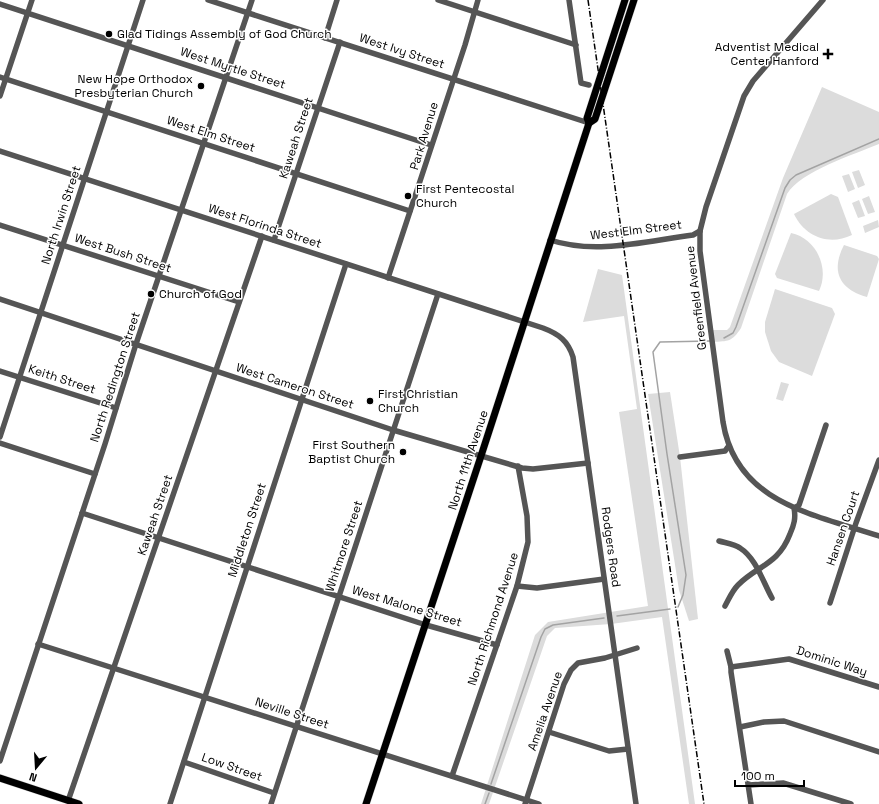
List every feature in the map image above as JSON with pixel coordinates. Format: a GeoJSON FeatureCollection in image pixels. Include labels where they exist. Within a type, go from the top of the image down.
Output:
{"type":"FeatureCollection","features":[{"type":"Feature","properties":{"kind":"main road","name":"North 11th Avenue"},"geometry":{"type":"LineString","coordinates":[[366,804],[426,625],[589,122],[587,118],[593,97],[625,0]]}},
{"type":"Feature","properties":{"kind":"main road","name":"North 11th Avenue"},"geometry":{"type":"LineString","coordinates":[[589,122],[595,119],[634,0]]}},
{"type":"Feature","properties":{"kind":"main road"},"geometry":{"type":"LineString","coordinates":[[0,778],[79,804]]}},
{"type":"Feature","properties":{"kind":"street"},"geometry":{"type":"LineString","coordinates":[[0,96],[3,78],[32,0]]}},
{"type":"Feature","properties":{"kind":"street","name":"North Irwin Street"},"geometry":{"type":"LineString","coordinates":[[0,437],[143,0]]}},
{"type":"Feature","properties":{"kind":"street","name":"West Ivy Street"},"geometry":{"type":"LineString","coordinates":[[208,0],[589,122]]}},
{"type":"Feature","properties":{"kind":"street","name":"North Redington Street"},"geometry":{"type":"LineString","coordinates":[[0,761],[95,474],[136,344],[252,0]]}},
{"type":"Feature","properties":{"kind":"street"},"geometry":{"type":"LineString","coordinates":[[325,38],[337,0]]}},
{"type":"Feature","properties":{"kind":"street"},"geometry":{"type":"LineString","coordinates":[[438,0],[576,45]]}},
{"type":"Feature","properties":{"kind":"street","name":"Park Avenue"},"geometry":{"type":"LineString","coordinates":[[388,278],[465,45],[478,0]]}},
{"type":"Feature","properties":{"kind":"street"},"geometry":{"type":"LineString","coordinates":[[569,0],[581,83],[589,85]]}},
{"type":"Feature","properties":{"kind":"street","name":"Greenfield Avenue"},"geometry":{"type":"LineString","coordinates":[[823,0],[748,89],[710,196],[700,231],[702,266],[722,422],[728,447],[740,467],[760,489],[775,499],[794,508],[879,536]]}},
{"type":"Feature","properties":{"kind":"street","name":"West Myrtle Street"},"geometry":{"type":"LineString","coordinates":[[0,4],[431,145]]}},
{"type":"Feature","properties":{"kind":"street","name":"Kaweah Street"},"geometry":{"type":"LineString","coordinates":[[274,240],[340,42]]}},
{"type":"Feature","properties":{"kind":"street","name":"West Elm Street"},"geometry":{"type":"LineString","coordinates":[[3,78],[410,211]]}},
{"type":"Feature","properties":{"kind":"street","name":"West Florinda Street"},"geometry":{"type":"LineString","coordinates":[[0,151],[524,322]]}},
{"type":"Feature","properties":{"kind":"street","name":"West Bush Street"},"geometry":{"type":"LineString","coordinates":[[0,225],[239,302]]}},
{"type":"Feature","properties":{"kind":"street","name":"West Elm Street"},"geometry":{"type":"LineString","coordinates":[[550,240],[567,245],[601,247],[693,235],[700,231]]}},
{"type":"Feature","properties":{"kind":"street","name":"Kaweah Street"},"geometry":{"type":"LineString","coordinates":[[68,801],[262,236]]}},
{"type":"Feature","properties":{"kind":"street","name":"Middleton Street"},"geometry":{"type":"LineString","coordinates":[[170,804],[346,264]]}},
{"type":"Feature","properties":{"kind":"street","name":"Whitmore Street"},"geometry":{"type":"LineString","coordinates":[[271,804],[438,294]]}},
{"type":"Feature","properties":{"kind":"street","name":"West Cameron Street"},"geometry":{"type":"LineString","coordinates":[[0,299],[393,430],[481,456],[533,469],[588,463]]}},
{"type":"Feature","properties":{"kind":"street","name":"Rodgers Road"},"geometry":{"type":"LineString","coordinates":[[524,322],[559,335],[571,352],[636,804]]}},
{"type":"Feature","properties":{"kind":"street","name":"Keith Street"},"geometry":{"type":"LineString","coordinates":[[0,371],[116,408]]}},
{"type":"Feature","properties":{"kind":"street"},"geometry":{"type":"LineString","coordinates":[[725,606],[737,586],[779,554],[787,543],[796,517],[794,508],[799,506],[826,425]]}},
{"type":"Feature","properties":{"kind":"street"},"geometry":{"type":"LineString","coordinates":[[0,443],[95,474]]}},
{"type":"Feature","properties":{"kind":"street"},"geometry":{"type":"LineString","coordinates":[[680,457],[725,451],[728,447]]}},
{"type":"Feature","properties":{"kind":"street","name":"Hansen Court"},"geometry":{"type":"LineString","coordinates":[[830,604],[854,528],[879,460]]}},
{"type":"Feature","properties":{"kind":"street","name":"North Richmond Avenue"},"geometry":{"type":"LineString","coordinates":[[452,776],[517,586],[529,535],[518,466]]}},
{"type":"Feature","properties":{"kind":"street","name":"West Malone Street"},"geometry":{"type":"LineString","coordinates":[[82,513],[426,625],[497,645]]}},
{"type":"Feature","properties":{"kind":"street"},"geometry":{"type":"LineString","coordinates":[[719,541],[740,548],[758,571],[772,598]]}},
{"type":"Feature","properties":{"kind":"street"},"geometry":{"type":"LineString","coordinates":[[517,586],[537,588],[604,579]]}},
{"type":"Feature","properties":{"kind":"street","name":"Neville Street"},"geometry":{"type":"LineString","coordinates":[[38,644],[382,753],[526,802],[539,804]]}},
{"type":"Feature","properties":{"kind":"street","name":"Amelia Avenue"},"geometry":{"type":"LineString","coordinates":[[526,802],[564,684],[574,666],[581,661],[615,655],[637,648]]}},
{"type":"Feature","properties":{"kind":"street"},"geometry":{"type":"LineString","coordinates":[[727,651],[732,667],[731,672],[751,804]]}},
{"type":"Feature","properties":{"kind":"street","name":"Dominic Way"},"geometry":{"type":"LineString","coordinates":[[732,667],[736,665],[789,659],[879,688]]}},
{"type":"Feature","properties":{"kind":"street"},"geometry":{"type":"LineString","coordinates":[[740,727],[764,722],[784,721],[879,752]]}},
{"type":"Feature","properties":{"kind":"street"},"geometry":{"type":"LineString","coordinates":[[549,732],[609,751],[628,749]]}},
{"type":"Feature","properties":{"kind":"street","name":"Low Street"},"geometry":{"type":"LineString","coordinates":[[184,762],[274,793]]}},
{"type":"Feature","properties":{"kind":"street"},"geometry":{"type":"LineString","coordinates":[[749,785],[783,783],[851,804]]}},
{"type":"Feature","properties":{"kind":"shaded area"},"geometry":{"type":"Polygon","coordinates":[[[822,87],[879,112],[879,144],[828,164],[815,171],[794,186],[787,194],[741,328],[735,336],[729,340],[713,342],[711,330],[727,330],[730,327],[783,178],[822,87]]]}},
{"type":"Feature","properties":{"kind":"shaded area"},"geometry":{"type":"Polygon","coordinates":[[[859,170],[865,185],[858,188],[852,172],[859,170]]]}},
{"type":"Feature","properties":{"kind":"shaded area"},"geometry":{"type":"Polygon","coordinates":[[[849,174],[855,189],[848,192],[842,176],[849,174]]]}},
{"type":"Feature","properties":{"kind":"shaded area"},"geometry":{"type":"Polygon","coordinates":[[[831,194],[838,197],[852,235],[835,240],[818,237],[811,234],[804,229],[794,214],[831,194]]]}},
{"type":"Feature","properties":{"kind":"shaded area"},"geometry":{"type":"Polygon","coordinates":[[[869,196],[875,212],[868,214],[862,199],[869,196]]]}},
{"type":"Feature","properties":{"kind":"shaded area"},"geometry":{"type":"Polygon","coordinates":[[[859,200],[865,216],[858,218],[852,203],[859,200]]]}},
{"type":"Feature","properties":{"kind":"shaded area"},"geometry":{"type":"Polygon","coordinates":[[[878,220],[879,227],[865,233],[863,226],[878,220]]]}},
{"type":"Feature","properties":{"kind":"shaded area"},"geometry":{"type":"Polygon","coordinates":[[[791,233],[800,236],[807,241],[814,247],[818,255],[822,264],[823,273],[819,291],[777,278],[775,274],[791,233]]]}},
{"type":"Feature","properties":{"kind":"shaded area"},"geometry":{"type":"Polygon","coordinates":[[[844,245],[877,256],[879,259],[867,297],[849,289],[840,277],[838,263],[844,245]]]}},
{"type":"Feature","properties":{"kind":"shaded area"},"geometry":{"type":"Polygon","coordinates":[[[598,269],[622,275],[695,804],[689,804],[662,617],[611,624],[555,628],[547,636],[489,804],[481,804],[535,635],[548,622],[648,606],[619,412],[637,409],[624,316],[583,322],[598,269]]]}},
{"type":"Feature","properties":{"kind":"shaded area"},"geometry":{"type":"Polygon","coordinates":[[[775,289],[832,308],[835,314],[812,376],[779,362],[771,351],[765,332],[765,322],[775,289]]]}},
{"type":"Feature","properties":{"kind":"shaded area"},"geometry":{"type":"Polygon","coordinates":[[[781,382],[789,384],[783,401],[776,399],[781,382]]]}},
{"type":"Feature","properties":{"kind":"shaded area"},"geometry":{"type":"Polygon","coordinates":[[[670,392],[680,457],[698,619],[689,621],[679,590],[648,394],[670,392]]]}},
{"type":"Feature","properties":{"kind":"waterway"},"geometry":{"type":"LineString","coordinates":[[724,338],[733,333],[736,327],[785,188],[790,180],[796,175],[879,139]]}},
{"type":"Feature","properties":{"kind":"waterway"},"geometry":{"type":"LineString","coordinates":[[678,607],[683,595],[686,575],[653,352],[660,342],[710,341]]}},
{"type":"Feature","properties":{"kind":"waterway"},"geometry":{"type":"LineString","coordinates":[[617,616],[670,609]]}},
{"type":"Feature","properties":{"kind":"waterway"},"geometry":{"type":"LineString","coordinates":[[491,784],[545,629],[553,625],[604,618]]}},
{"type":"Feature","properties":{"kind":"waterway"},"geometry":{"type":"LineString","coordinates":[[485,804],[489,793]]}},
{"type":"Feature","properties":{"kind":"railway"},"geometry":{"type":"LineString","coordinates":[[588,0],[704,804]]}},
{"type":"Feature","properties":{"kind":"place","name":"Glad Tidings Assembly of God Church"},"geometry":{"type":"Point","coordinates":[109,34]}},
{"type":"Feature","properties":{"kind":"place","name":"Adventist Medical Center Hanford"},"geometry":{"type":"Point","coordinates":[828,54]}},
{"type":"Feature","properties":{"kind":"place","name":"New Hope Orthodox Presbyterian Church"},"geometry":{"type":"Point","coordinates":[201,86]}},
{"type":"Feature","properties":{"kind":"place","name":"First Pentecostal Church"},"geometry":{"type":"Point","coordinates":[408,196]}},
{"type":"Feature","properties":{"kind":"place","name":"Church of God"},"geometry":{"type":"Point","coordinates":[151,294]}},
{"type":"Feature","properties":{"kind":"place","name":"First Christian Church"},"geometry":{"type":"Point","coordinates":[370,401]}},
{"type":"Feature","properties":{"kind":"place","name":"First Southern Baptist Church"},"geometry":{"type":"Point","coordinates":[403,452]}}]}
